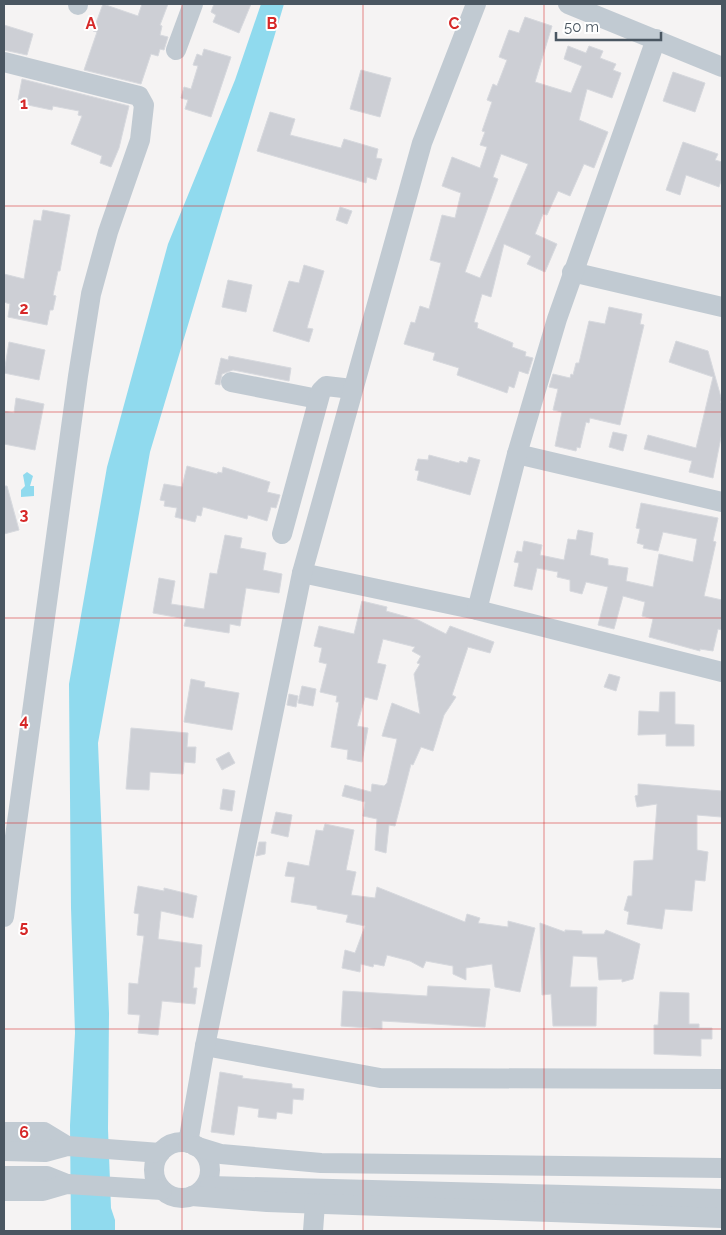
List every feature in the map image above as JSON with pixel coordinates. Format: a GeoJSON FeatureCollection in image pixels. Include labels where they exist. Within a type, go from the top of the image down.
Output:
{"type":"FeatureCollection","features":[{"type":"Feature","properties":{"kind":"street"},"geometry":{"type":"LineString","coordinates":[[176,50],[193,4]]}},
{"type":"Feature","properties":{"kind":"street"},"geometry":{"type":"LineString","coordinates":[[192,1145],[205,1046],[302,573],[422,143],[476,4]]}},
{"type":"Feature","properties":{"kind":"street"},"geometry":{"type":"LineString","coordinates":[[568,4],[722,67]]}},
{"type":"Feature","properties":{"kind":"street"},"geometry":{"type":"LineString","coordinates":[[477,610],[517,454],[572,272],[656,39]]}},
{"type":"Feature","properties":{"kind":"street"},"geometry":{"type":"LineString","coordinates":[[4,62],[139,96],[144,104],[140,140],[108,232],[91,294],[76,385],[4,917]]}},
{"type":"Feature","properties":{"kind":"street"},"geometry":{"type":"LineString","coordinates":[[572,272],[722,307]]}},
{"type":"Feature","properties":{"kind":"street"},"geometry":{"type":"LineString","coordinates":[[232,382],[318,399]]}},
{"type":"Feature","properties":{"kind":"street"},"geometry":{"type":"LineString","coordinates":[[282,534],[318,399],[324,386],[352,390]]}},
{"type":"Feature","properties":{"kind":"street"},"geometry":{"type":"LineString","coordinates":[[517,454],[722,502]]}},
{"type":"Feature","properties":{"kind":"street"},"geometry":{"type":"LineString","coordinates":[[302,573],[477,610],[722,672]]}},
{"type":"Feature","properties":{"kind":"street"},"geometry":{"type":"LineString","coordinates":[[205,1046],[380,1078],[722,1079]]}},
{"type":"Feature","properties":{"kind":"street"},"geometry":{"type":"LineString","coordinates":[[4,1132],[44,1132],[67,1146]]}},
{"type":"Feature","properties":{"kind":"street"},"geometry":{"type":"LineString","coordinates":[[162,1190],[154,1176],[154,1168],[160,1153],[173,1144],[192,1145],[221,1154],[320,1163],[722,1168]]}},
{"type":"Feature","properties":{"kind":"street"},"geometry":{"type":"LineString","coordinates":[[192,1145],[203,1152],[210,1168],[199,1191]]}},
{"type":"Feature","properties":{"kind":"street"},"geometry":{"type":"LineString","coordinates":[[4,1151],[45,1152],[67,1146],[160,1153]]}},
{"type":"Feature","properties":{"kind":"street"},"geometry":{"type":"LineString","coordinates":[[4,1176],[47,1176],[67,1184],[162,1190],[176,1198],[199,1191],[264,1186],[722,1199]]}},
{"type":"Feature","properties":{"kind":"street"},"geometry":{"type":"LineString","coordinates":[[4,1191],[43,1191],[67,1184]]}},
{"type":"Feature","properties":{"kind":"street"},"geometry":{"type":"LineString","coordinates":[[199,1191],[315,1204],[722,1218]]}},
{"type":"Feature","properties":{"kind":"street"},"geometry":{"type":"LineString","coordinates":[[313,1231],[315,1204]]}},
{"type":"Feature","properties":{"kind":"water"},"geometry":{"type":"Polygon","coordinates":[[[261,4],[284,4],[150,452],[98,743],[109,1013],[108,1129],[111,1208],[115,1220],[115,1231],[71,1231],[70,1125],[75,1033],[71,908],[69,684],[107,467],[168,244],[235,80],[261,4]]]}},
{"type":"Feature","properties":{"kind":"water"},"geometry":{"type":"Polygon","coordinates":[[[27,472],[33,476],[30,486],[34,486],[34,496],[21,497],[21,490],[25,486],[23,475],[27,472]]]}},
{"type":"Feature","properties":{"kind":"building"},"geometry":{"type":"Polygon","coordinates":[[[103,4],[138,16],[142,4],[168,4],[160,25],[162,26],[160,35],[168,37],[164,50],[160,49],[158,56],[151,54],[141,84],[84,70],[97,32],[93,31],[103,4]]]}},
{"type":"Feature","properties":{"kind":"building"},"geometry":{"type":"Polygon","coordinates":[[[214,4],[251,4],[239,33],[213,22],[216,15],[211,12],[214,4]]]}},
{"type":"Feature","properties":{"kind":"building"},"geometry":{"type":"Polygon","coordinates":[[[525,17],[552,26],[535,82],[571,93],[582,66],[564,59],[568,46],[586,53],[589,46],[603,51],[600,58],[616,64],[613,70],[621,73],[612,98],[587,89],[579,120],[608,132],[594,168],[584,164],[570,196],[558,191],[547,215],[543,214],[535,234],[557,244],[545,272],[527,264],[531,256],[504,244],[491,297],[482,294],[474,322],[478,323],[477,328],[513,343],[512,347],[526,352],[525,356],[533,358],[528,374],[519,371],[514,388],[509,386],[507,393],[457,375],[459,368],[433,360],[435,353],[404,344],[411,322],[415,323],[420,306],[429,309],[441,263],[430,260],[442,215],[455,218],[461,193],[442,186],[452,157],[480,168],[487,147],[480,145],[485,132],[482,131],[492,102],[487,100],[493,84],[497,86],[507,60],[499,57],[509,30],[519,33],[525,17]],[[501,154],[493,177],[498,179],[465,272],[480,278],[528,164],[501,154]]]}},
{"type":"Feature","properties":{"kind":"building"},"geometry":{"type":"Polygon","coordinates":[[[4,25],[33,34],[27,55],[4,50],[4,25]]]}},
{"type":"Feature","properties":{"kind":"building"},"geometry":{"type":"Polygon","coordinates":[[[204,49],[231,57],[211,117],[185,109],[188,100],[181,98],[184,87],[191,89],[198,66],[193,65],[197,54],[202,56],[204,49]]]}},
{"type":"Feature","properties":{"kind":"building"},"geometry":{"type":"Polygon","coordinates":[[[361,70],[391,78],[380,117],[350,109],[361,70]]]}},
{"type":"Feature","properties":{"kind":"building"},"geometry":{"type":"Polygon","coordinates":[[[673,72],[705,83],[695,112],[663,101],[673,72]]]}},
{"type":"Feature","properties":{"kind":"building"},"geometry":{"type":"Polygon","coordinates":[[[22,79],[129,106],[119,148],[111,167],[100,163],[102,156],[71,144],[82,116],[78,115],[79,111],[53,106],[52,110],[28,105],[29,102],[18,100],[22,79]]]}},
{"type":"Feature","properties":{"kind":"building"},"geometry":{"type":"Polygon","coordinates":[[[270,112],[295,119],[290,135],[341,148],[344,139],[378,149],[376,158],[382,159],[376,180],[367,177],[366,183],[257,151],[270,112]]]}},
{"type":"Feature","properties":{"kind":"building"},"geometry":{"type":"Polygon","coordinates":[[[683,142],[718,154],[715,160],[722,162],[722,178],[719,187],[686,175],[680,195],[666,190],[683,142]]]}},
{"type":"Feature","properties":{"kind":"building"},"geometry":{"type":"Polygon","coordinates":[[[340,207],[352,211],[347,224],[336,220],[340,207]]]}},
{"type":"Feature","properties":{"kind":"building"},"geometry":{"type":"Polygon","coordinates":[[[43,210],[70,215],[60,271],[58,271],[53,295],[56,296],[53,310],[50,310],[47,325],[8,317],[10,304],[4,302],[4,274],[24,279],[34,220],[41,221],[43,210]]]}},
{"type":"Feature","properties":{"kind":"building"},"geometry":{"type":"Polygon","coordinates":[[[304,265],[324,271],[307,328],[313,329],[309,342],[273,331],[289,281],[299,283],[304,265]]]}},
{"type":"Feature","properties":{"kind":"building"},"geometry":{"type":"Polygon","coordinates":[[[228,280],[252,285],[246,312],[222,307],[228,280]]]}},
{"type":"Feature","properties":{"kind":"building"},"geometry":{"type":"Polygon","coordinates":[[[609,307],[642,314],[640,324],[644,325],[620,425],[590,418],[589,423],[586,422],[580,448],[577,447],[576,451],[555,446],[562,412],[553,410],[558,389],[549,387],[553,374],[570,378],[571,374],[573,375],[576,363],[579,363],[589,321],[605,324],[609,307]]]}},
{"type":"Feature","properties":{"kind":"building"},"geometry":{"type":"Polygon","coordinates":[[[676,341],[708,351],[722,401],[720,402],[722,403],[722,432],[713,478],[689,472],[692,461],[644,449],[648,435],[696,448],[713,377],[669,362],[676,341]]]}},
{"type":"Feature","properties":{"kind":"building"},"geometry":{"type":"Polygon","coordinates":[[[9,342],[45,350],[39,380],[4,373],[9,342]]]}},
{"type":"Feature","properties":{"kind":"building"},"geometry":{"type":"Polygon","coordinates":[[[229,356],[291,368],[289,381],[233,370],[222,374],[220,385],[215,384],[221,358],[228,360],[229,356]]]}},
{"type":"Feature","properties":{"kind":"building"},"geometry":{"type":"Polygon","coordinates":[[[16,398],[44,404],[35,450],[4,444],[4,411],[14,413],[16,398]]]}},
{"type":"Feature","properties":{"kind":"building"},"geometry":{"type":"Polygon","coordinates":[[[613,432],[627,435],[623,451],[609,447],[613,432]]]}},
{"type":"Feature","properties":{"kind":"building"},"geometry":{"type":"Polygon","coordinates":[[[429,455],[459,463],[460,461],[467,463],[469,457],[480,460],[470,495],[417,480],[419,471],[415,470],[418,459],[428,460],[429,455]]]}},
{"type":"Feature","properties":{"kind":"building"},"geometry":{"type":"Polygon","coordinates":[[[187,466],[217,474],[218,472],[222,473],[223,467],[270,482],[267,492],[280,495],[276,508],[271,507],[267,521],[248,515],[247,519],[203,507],[201,516],[197,515],[195,522],[175,517],[177,508],[164,506],[165,501],[160,500],[164,484],[182,487],[187,466]]]}},
{"type":"Feature","properties":{"kind":"building"},"geometry":{"type":"Polygon","coordinates":[[[4,486],[7,486],[19,530],[4,534],[4,486]]]}},
{"type":"Feature","properties":{"kind":"building"},"geometry":{"type":"Polygon","coordinates":[[[641,503],[718,518],[713,541],[716,542],[704,596],[722,600],[722,630],[718,629],[713,651],[700,649],[700,651],[649,637],[653,619],[642,616],[645,602],[623,596],[614,629],[598,625],[608,587],[586,582],[582,594],[570,591],[570,580],[557,577],[558,572],[537,568],[532,590],[514,586],[519,563],[514,562],[517,551],[522,552],[524,541],[542,545],[540,555],[564,560],[568,539],[576,540],[578,530],[593,533],[590,555],[608,559],[608,565],[628,568],[626,581],[653,587],[659,554],[693,562],[697,539],[663,532],[658,551],[643,548],[644,545],[637,543],[640,529],[636,528],[641,503]]]}},
{"type":"Feature","properties":{"kind":"building"},"geometry":{"type":"Polygon","coordinates":[[[225,535],[242,538],[240,548],[266,553],[263,570],[282,574],[279,593],[246,588],[240,626],[230,624],[229,633],[184,626],[186,619],[153,613],[159,578],[175,581],[171,604],[204,609],[210,573],[217,574],[225,535]]]}},
{"type":"Feature","properties":{"kind":"building"},"geometry":{"type":"Polygon","coordinates":[[[362,601],[387,607],[386,611],[418,620],[446,634],[450,626],[494,642],[490,653],[468,647],[452,695],[456,697],[444,715],[433,751],[421,747],[413,765],[411,764],[395,826],[389,825],[386,853],[375,850],[377,819],[363,816],[365,802],[342,796],[345,785],[371,792],[372,784],[384,786],[387,783],[397,739],[382,736],[392,703],[420,714],[414,674],[420,664],[417,663],[421,656],[412,651],[415,647],[383,639],[377,663],[386,665],[377,700],[365,697],[357,726],[368,728],[362,762],[347,759],[348,750],[331,747],[339,702],[336,702],[337,696],[320,692],[327,664],[319,662],[322,648],[314,646],[319,626],[354,634],[362,601]]]}},
{"type":"Feature","properties":{"kind":"building"},"geometry":{"type":"Polygon","coordinates":[[[609,674],[620,677],[616,691],[604,687],[609,674]]]}},
{"type":"Feature","properties":{"kind":"building"},"geometry":{"type":"Polygon","coordinates":[[[191,679],[205,682],[204,687],[239,693],[232,730],[184,722],[191,679]]]}},
{"type":"Feature","properties":{"kind":"building"},"geometry":{"type":"Polygon","coordinates":[[[302,686],[316,689],[313,706],[298,703],[302,686]]]}},
{"type":"Feature","properties":{"kind":"building"},"geometry":{"type":"Polygon","coordinates":[[[660,692],[675,692],[675,724],[694,725],[694,746],[666,746],[666,734],[638,735],[639,711],[659,712],[660,692]]]}},
{"type":"Feature","properties":{"kind":"building"},"geometry":{"type":"Polygon","coordinates":[[[289,694],[298,696],[296,707],[287,705],[289,694]]]}},
{"type":"Feature","properties":{"kind":"building"},"geometry":{"type":"Polygon","coordinates":[[[131,728],[188,733],[187,747],[196,747],[195,763],[184,762],[183,774],[150,772],[149,790],[126,789],[131,728]]]}},
{"type":"Feature","properties":{"kind":"building"},"geometry":{"type":"Polygon","coordinates":[[[229,752],[235,763],[222,770],[216,759],[229,752]]]}},
{"type":"Feature","properties":{"kind":"building"},"geometry":{"type":"Polygon","coordinates":[[[638,784],[722,791],[721,817],[697,815],[697,850],[708,852],[705,881],[695,880],[692,911],[665,909],[662,929],[627,924],[629,912],[624,910],[628,896],[632,896],[634,861],[653,860],[657,804],[637,807],[635,796],[638,795],[638,784]]]}},
{"type":"Feature","properties":{"kind":"building"},"geometry":{"type":"Polygon","coordinates":[[[223,789],[235,791],[232,811],[220,809],[223,789]]]}},
{"type":"Feature","properties":{"kind":"building"},"geometry":{"type":"Polygon","coordinates":[[[276,812],[292,815],[288,837],[271,833],[276,812]]]}},
{"type":"Feature","properties":{"kind":"building"},"geometry":{"type":"Polygon","coordinates":[[[325,824],[354,830],[346,870],[356,872],[351,895],[375,898],[377,887],[465,922],[467,914],[480,918],[478,923],[508,927],[508,921],[535,928],[520,992],[495,987],[492,964],[466,968],[466,980],[453,974],[453,966],[426,961],[423,968],[410,961],[387,955],[384,966],[374,964],[373,967],[361,964],[360,972],[342,968],[345,950],[355,953],[365,926],[346,922],[348,915],[317,909],[317,906],[291,902],[295,877],[285,876],[288,862],[309,866],[316,830],[323,831],[325,824]]]}},
{"type":"Feature","properties":{"kind":"building"},"geometry":{"type":"Polygon","coordinates":[[[259,842],[266,842],[265,854],[256,856],[259,842]]]}},
{"type":"Feature","properties":{"kind":"building"},"geometry":{"type":"Polygon","coordinates":[[[138,886],[164,891],[164,888],[197,896],[193,918],[161,911],[158,939],[202,945],[200,967],[195,967],[193,988],[197,988],[195,1004],[162,1001],[158,1035],[138,1033],[140,1015],[128,1014],[129,983],[138,984],[144,936],[137,935],[139,914],[134,913],[138,886]]]}},
{"type":"Feature","properties":{"kind":"building"},"geometry":{"type":"Polygon","coordinates":[[[540,923],[565,932],[565,930],[582,931],[582,934],[604,934],[606,930],[640,944],[633,979],[622,982],[622,979],[599,980],[597,957],[573,956],[570,987],[597,987],[596,1026],[553,1026],[551,994],[542,995],[540,923]]]}},
{"type":"Feature","properties":{"kind":"building"},"geometry":{"type":"Polygon","coordinates":[[[428,986],[490,989],[485,1027],[382,1021],[382,1029],[341,1026],[343,991],[427,996],[428,986]]]}},
{"type":"Feature","properties":{"kind":"building"},"geometry":{"type":"Polygon","coordinates":[[[660,992],[689,993],[689,1024],[699,1024],[699,1028],[712,1028],[712,1039],[701,1039],[701,1056],[654,1054],[654,1025],[658,1025],[660,992]]]}},
{"type":"Feature","properties":{"kind":"building"},"geometry":{"type":"Polygon","coordinates":[[[220,1072],[243,1076],[242,1078],[292,1084],[292,1088],[304,1089],[303,1100],[293,1099],[292,1114],[277,1112],[276,1119],[258,1117],[259,1109],[238,1106],[234,1135],[211,1132],[220,1072]]]}}]}
